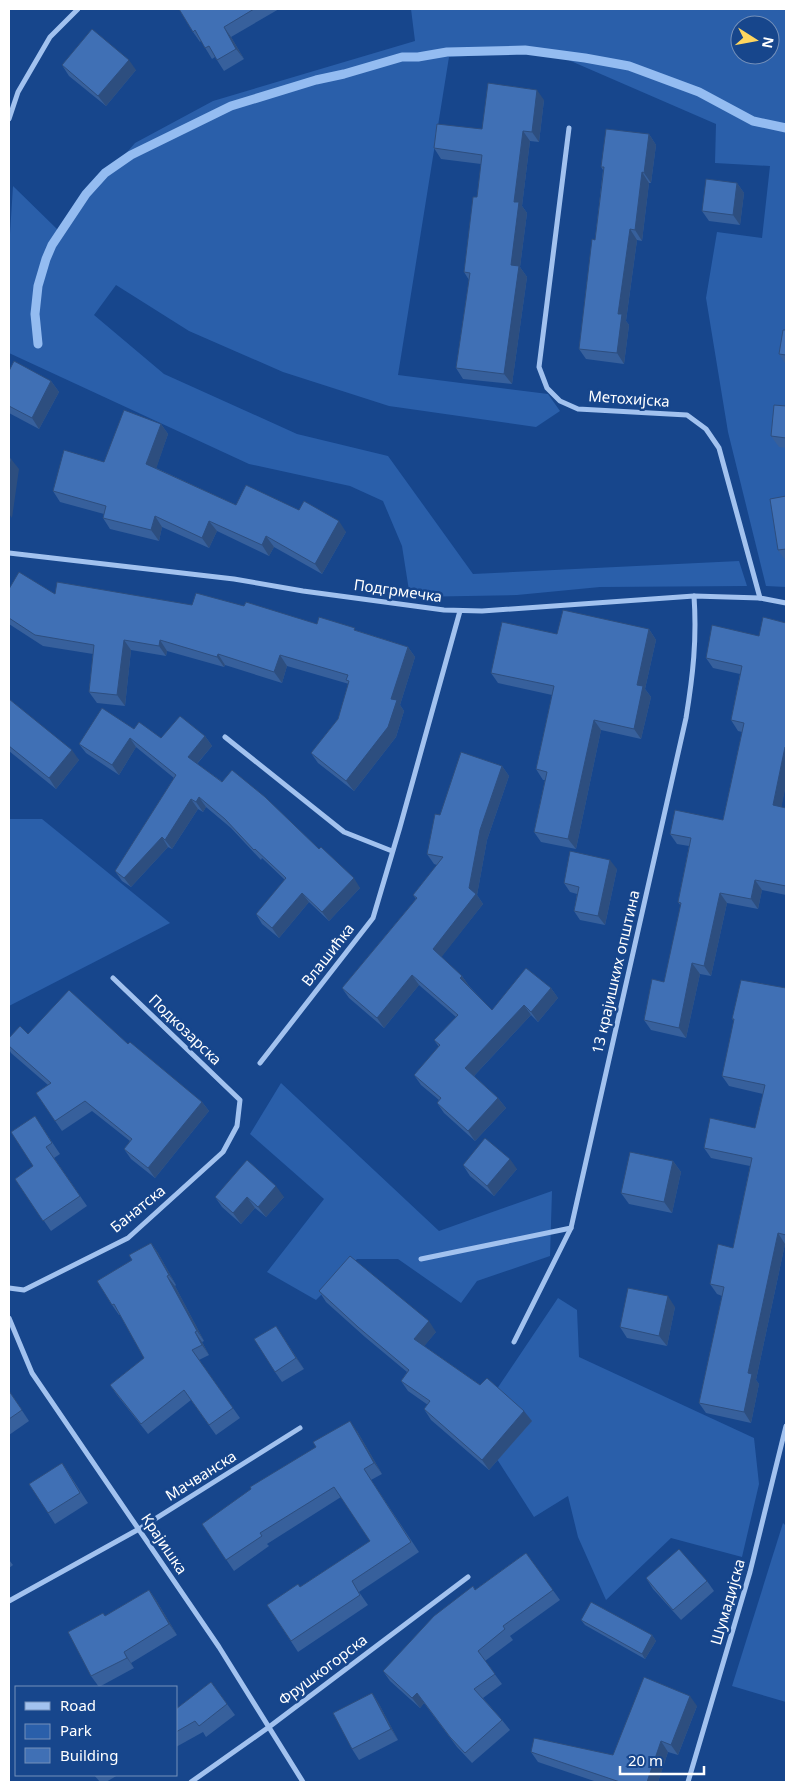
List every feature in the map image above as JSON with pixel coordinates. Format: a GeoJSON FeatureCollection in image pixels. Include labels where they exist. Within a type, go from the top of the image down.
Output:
{"type":"FeatureCollection","features":[{"type":"Feature","properties":{"kind":"street"},"geometry":{"type":"LineString","coordinates":[[9,119],[18,92],[50,37],[78,9]]}},
{"type":"Feature","properties":{"kind":"street","name":"Метохијска"},"geometry":{"type":"LineString","coordinates":[[569,128],[539,367],[547,388],[560,400],[578,409],[687,416],[706,429],[719,448],[760,598]]}},
{"type":"Feature","properties":{"kind":"street","name":"Подгрмечка"},"geometry":{"type":"LineString","coordinates":[[9,553],[234,579],[390,603],[460,611],[694,596],[760,598],[786,603]]}},
{"type":"Feature","properties":{"kind":"street","name":"13 крајишких општина"},"geometry":{"type":"LineString","coordinates":[[514,1342],[571,1228],[686,718],[694,668],[696,627],[694,596]]}},
{"type":"Feature","properties":{"kind":"street","name":"Влашићка"},"geometry":{"type":"LineString","coordinates":[[260,1063],[373,918],[460,611]]}},
{"type":"Feature","properties":{"kind":"street"},"geometry":{"type":"LineString","coordinates":[[224,737],[344,832],[392,851]]}},
{"type":"Feature","properties":{"kind":"street","name":"Подкозарска"},"geometry":{"type":"LineString","coordinates":[[113,978],[240,1100]]}},
{"type":"Feature","properties":{"kind":"street","name":"Банатска"},"geometry":{"type":"LineString","coordinates":[[9,1288],[24,1290],[128,1238],[223,1152],[237,1126],[240,1100]]}},
{"type":"Feature","properties":{"kind":"street"},"geometry":{"type":"LineString","coordinates":[[420,1259],[571,1228]]}},
{"type":"Feature","properties":{"kind":"street","name":"Крајишка"},"geometry":{"type":"LineString","coordinates":[[9,1318],[32,1373],[219,1647],[303,1782]]}},
{"type":"Feature","properties":{"kind":"street","name":"Шумадијска"},"geometry":{"type":"LineString","coordinates":[[688,1782],[750,1572],[786,1426]]}},
{"type":"Feature","properties":{"kind":"street","name":"Мачванска"},"geometry":{"type":"LineString","coordinates":[[9,1601],[139,1529],[300,1428]]}},
{"type":"Feature","properties":{"kind":"street","name":"Фрушкогорска"},"geometry":{"type":"LineString","coordinates":[[191,1782],[269,1727],[468,1577]]}},
{"type":"Feature","properties":{"kind":"green space"},"geometry":{"type":"Polygon","coordinates":[[[411,9],[786,9],[786,587],[766,586],[728,432],[706,298],[717,232],[762,238],[770,166],[715,163],[716,124],[550,52],[449,57],[398,375],[548,394],[560,411],[536,427],[389,406],[283,372],[189,331],[116,285],[94,315],[164,374],[297,434],[388,456],[473,574],[739,561],[747,586],[600,587],[517,595],[410,597],[402,546],[383,501],[350,486],[249,464],[9,353],[9,250],[13,186],[59,231],[135,143],[213,101],[415,41],[411,9]]]}},
{"type":"Feature","properties":{"kind":"green space"},"geometry":{"type":"Polygon","coordinates":[[[9,819],[42,819],[170,923],[9,1006],[9,819]]]}},
{"type":"Feature","properties":{"kind":"green space"},"geometry":{"type":"Polygon","coordinates":[[[281,1083],[439,1231],[552,1191],[550,1256],[477,1281],[461,1303],[398,1259],[357,1259],[316,1300],[267,1272],[324,1199],[250,1134],[281,1083]]]}},
{"type":"Feature","properties":{"kind":"green space"},"geometry":{"type":"Polygon","coordinates":[[[558,1298],[577,1310],[579,1357],[754,1438],[759,1484],[742,1557],[671,1538],[606,1600],[578,1537],[568,1496],[534,1517],[474,1423],[558,1298]]]}},
{"type":"Feature","properties":{"kind":"green space"},"geometry":{"type":"Polygon","coordinates":[[[783,1523],[786,1526],[786,1702],[732,1686],[783,1523]]]}},
{"type":"Feature","properties":{"kind":"building"},"geometry":{"type":"Polygon","coordinates":[[[179,9],[254,9],[224,27],[236,49],[217,60],[209,46],[205,48],[195,30],[193,32],[179,9]]]}},
{"type":"Feature","properties":{"kind":"building"},"geometry":{"type":"Polygon","coordinates":[[[92,29],[129,60],[98,96],[62,65],[92,29]]]}},
{"type":"Feature","properties":{"kind":"building"},"geometry":{"type":"Polygon","coordinates":[[[488,83],[537,90],[532,132],[523,131],[514,202],[519,202],[511,265],[519,266],[504,374],[456,368],[470,273],[464,272],[473,197],[477,197],[482,155],[434,148],[437,124],[482,129],[488,83]]]}},
{"type":"Feature","properties":{"kind":"building"},"geometry":{"type":"Polygon","coordinates":[[[606,129],[649,134],[635,230],[630,229],[618,314],[622,314],[617,353],[579,349],[592,239],[595,240],[604,167],[601,167],[606,129]]]}},
{"type":"Feature","properties":{"kind":"building"},"geometry":{"type":"Polygon","coordinates":[[[706,179],[737,183],[733,215],[702,211],[706,179]]]}},
{"type":"Feature","properties":{"kind":"building"},"geometry":{"type":"Polygon","coordinates":[[[783,330],[786,330],[786,355],[779,354],[783,330]]]}},
{"type":"Feature","properties":{"kind":"building"},"geometry":{"type":"Polygon","coordinates":[[[14,361],[51,381],[32,418],[9,406],[9,371],[14,361]]]}},
{"type":"Feature","properties":{"kind":"building"},"geometry":{"type":"Polygon","coordinates":[[[774,405],[786,406],[786,438],[771,436],[774,405]]]}},
{"type":"Feature","properties":{"kind":"building"},"geometry":{"type":"Polygon","coordinates":[[[124,410],[161,424],[146,464],[236,505],[246,485],[299,510],[304,501],[339,521],[315,564],[266,536],[262,545],[209,521],[202,538],[155,516],[151,530],[103,518],[106,506],[53,491],[64,450],[104,462],[124,410]]]}},
{"type":"Feature","properties":{"kind":"building"},"geometry":{"type":"Polygon","coordinates":[[[9,458],[11,459],[9,476],[9,458]]]}},
{"type":"Feature","properties":{"kind":"building"},"geometry":{"type":"Polygon","coordinates":[[[786,496],[786,549],[778,550],[770,499],[786,496]]]}},
{"type":"Feature","properties":{"kind":"building"},"geometry":{"type":"Polygon","coordinates":[[[19,572],[55,594],[57,582],[192,605],[196,593],[244,606],[246,602],[317,624],[319,617],[408,647],[391,699],[397,700],[388,727],[346,781],[311,753],[338,719],[349,681],[346,680],[348,675],[280,655],[274,672],[218,654],[217,657],[160,640],[159,646],[124,640],[117,695],[89,692],[94,645],[35,635],[9,618],[9,589],[19,572]]]}},
{"type":"Feature","properties":{"kind":"building"},"geometry":{"type":"Polygon","coordinates":[[[563,610],[649,629],[637,685],[643,686],[634,729],[594,720],[568,839],[534,832],[547,772],[536,769],[554,686],[491,673],[502,622],[557,634],[563,610]]]}},
{"type":"Feature","properties":{"kind":"building"},"geometry":{"type":"Polygon","coordinates":[[[763,617],[786,623],[786,747],[773,805],[786,808],[786,886],[755,880],[751,899],[720,893],[704,966],[692,963],[679,1028],[644,1020],[652,979],[664,982],[681,903],[678,902],[691,838],[670,834],[675,810],[723,820],[744,723],[731,720],[742,666],[706,658],[712,625],[759,636],[763,617]]]}},
{"type":"Feature","properties":{"kind":"building"},"geometry":{"type":"Polygon","coordinates":[[[9,699],[72,750],[49,778],[9,746],[9,699]]]}},
{"type":"Feature","properties":{"kind":"building"},"geometry":{"type":"Polygon","coordinates":[[[102,708],[134,729],[139,722],[161,738],[180,716],[205,736],[188,757],[222,782],[232,770],[265,797],[319,849],[321,847],[354,878],[322,912],[302,893],[272,928],[256,914],[286,878],[254,850],[225,819],[199,797],[196,802],[191,799],[165,840],[162,837],[124,878],[115,871],[176,775],[130,738],[112,765],[79,744],[102,708]]]}},
{"type":"Feature","properties":{"kind":"building"},"geometry":{"type":"Polygon","coordinates":[[[461,752],[502,766],[480,830],[469,888],[476,894],[433,949],[462,976],[460,978],[492,1010],[526,968],[551,988],[531,1012],[524,1005],[465,1068],[498,1098],[468,1131],[437,1103],[441,1098],[414,1075],[440,1045],[434,1040],[458,1015],[412,975],[377,1018],[342,988],[417,898],[413,895],[443,857],[427,854],[435,814],[440,815],[461,752]]]}},
{"type":"Feature","properties":{"kind":"building"},"geometry":{"type":"Polygon","coordinates":[[[570,851],[610,860],[598,916],[574,911],[579,887],[564,883],[570,851]]]}},
{"type":"Feature","properties":{"kind":"building"},"geometry":{"type":"Polygon","coordinates":[[[741,980],[786,988],[786,1235],[778,1233],[748,1373],[752,1374],[744,1412],[699,1403],[724,1287],[710,1284],[718,1244],[733,1248],[752,1158],[704,1148],[710,1118],[755,1128],[765,1085],[722,1076],[741,980]]]}},
{"type":"Feature","properties":{"kind":"building"},"geometry":{"type":"Polygon","coordinates":[[[69,990],[128,1044],[130,1042],[202,1102],[148,1168],[124,1149],[132,1139],[85,1101],[55,1121],[36,1093],[51,1083],[9,1046],[9,1038],[20,1026],[28,1034],[69,990]]]}},
{"type":"Feature","properties":{"kind":"building"},"geometry":{"type":"Polygon","coordinates":[[[35,1116],[52,1143],[46,1147],[80,1196],[43,1221],[15,1179],[33,1166],[11,1132],[35,1116]]]}},
{"type":"Feature","properties":{"kind":"building"},"geometry":{"type":"Polygon","coordinates":[[[485,1138],[510,1159],[487,1186],[463,1165],[485,1138]]]}},
{"type":"Feature","properties":{"kind":"building"},"geometry":{"type":"Polygon","coordinates":[[[630,1152],[673,1161],[664,1202],[621,1193],[630,1152]]]}},
{"type":"Feature","properties":{"kind":"building"},"geometry":{"type":"Polygon","coordinates":[[[247,1160],[276,1186],[258,1207],[247,1197],[233,1213],[215,1197],[247,1160]]]}},
{"type":"Feature","properties":{"kind":"building"},"geometry":{"type":"Polygon","coordinates":[[[151,1243],[197,1331],[195,1332],[202,1345],[192,1350],[233,1408],[209,1425],[184,1390],[141,1424],[110,1385],[144,1358],[114,1304],[112,1305],[97,1281],[132,1260],[129,1255],[151,1243]]]}},
{"type":"Feature","properties":{"kind":"building"},"geometry":{"type":"Polygon","coordinates":[[[350,1256],[429,1321],[414,1339],[480,1385],[487,1378],[524,1411],[482,1460],[424,1409],[430,1401],[401,1381],[409,1370],[319,1291],[350,1256]]]}},
{"type":"Feature","properties":{"kind":"building"},"geometry":{"type":"Polygon","coordinates":[[[628,1288],[668,1296],[659,1336],[620,1327],[628,1288]]]}},
{"type":"Feature","properties":{"kind":"building"},"geometry":{"type":"Polygon","coordinates":[[[276,1326],[296,1358],[275,1372],[254,1339],[276,1326]]]}},
{"type":"Feature","properties":{"kind":"building"},"geometry":{"type":"Polygon","coordinates":[[[9,1391],[22,1410],[9,1419],[9,1391]]]}},
{"type":"Feature","properties":{"kind":"building"},"geometry":{"type":"Polygon","coordinates":[[[350,1421],[374,1463],[364,1469],[411,1542],[352,1581],[360,1595],[291,1641],[267,1605],[298,1584],[300,1587],[370,1541],[334,1487],[260,1533],[262,1536],[226,1560],[202,1524],[251,1489],[250,1487],[316,1447],[313,1442],[350,1421]]]}},
{"type":"Feature","properties":{"kind":"building"},"geometry":{"type":"Polygon","coordinates":[[[62,1463],[80,1493],[48,1513],[29,1484],[62,1463]]]}},
{"type":"Feature","properties":{"kind":"building"},"geometry":{"type":"Polygon","coordinates":[[[679,1549],[707,1581],[673,1610],[646,1578],[679,1549]]]}},
{"type":"Feature","properties":{"kind":"building"},"geometry":{"type":"Polygon","coordinates":[[[526,1553],[553,1590],[503,1626],[505,1629],[478,1651],[495,1674],[474,1689],[502,1720],[465,1753],[450,1737],[417,1693],[412,1698],[383,1671],[434,1616],[473,1586],[475,1590],[526,1553]]]}},
{"type":"Feature","properties":{"kind":"building"},"geometry":{"type":"Polygon","coordinates":[[[149,1590],[169,1624],[124,1652],[127,1658],[91,1676],[68,1632],[103,1613],[105,1616],[149,1590]]]}},
{"type":"Feature","properties":{"kind":"building"},"geometry":{"type":"Polygon","coordinates":[[[591,1602],[652,1635],[642,1654],[581,1620],[591,1602]]]}},
{"type":"Feature","properties":{"kind":"building"},"geometry":{"type":"Polygon","coordinates":[[[644,1677],[690,1696],[671,1745],[661,1741],[647,1782],[620,1782],[531,1752],[534,1738],[613,1755],[644,1677]]]}},
{"type":"Feature","properties":{"kind":"building"},"geometry":{"type":"Polygon","coordinates":[[[211,1682],[227,1704],[199,1726],[195,1721],[178,1731],[178,1707],[211,1682]]]}},
{"type":"Feature","properties":{"kind":"building"},"geometry":{"type":"Polygon","coordinates":[[[372,1693],[391,1729],[352,1749],[333,1713],[372,1693]]]}},
{"type":"Feature","properties":{"kind":"waterway"},"geometry":{"type":"LineString","coordinates":[[38,344],[35,314],[38,286],[46,259],[52,245],[86,194],[105,173],[131,155],[231,106],[316,80],[402,57],[418,57],[447,52],[525,50],[629,66],[699,92],[753,121],[786,128]]}}]}
